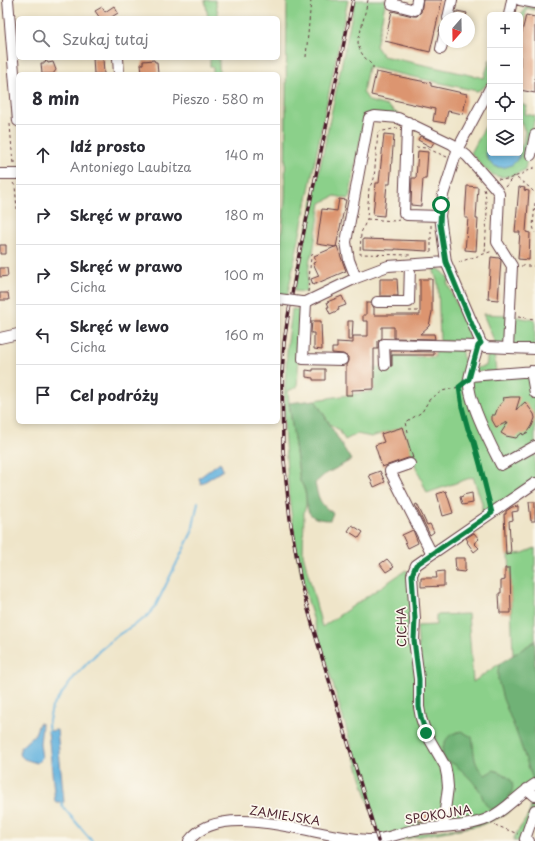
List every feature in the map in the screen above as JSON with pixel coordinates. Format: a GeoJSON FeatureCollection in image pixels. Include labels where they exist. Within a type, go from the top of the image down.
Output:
{"type":"FeatureCollection","features":[{"type":"Feature","properties":{"kind":"street"},"geometry":{"type":"LineString","coordinates":[[8,0],[16,97]]}},
{"type":"Feature","properties":{"kind":"street"},"geometry":{"type":"LineString","coordinates":[[393,0],[392,4],[415,10],[417,0]]}},
{"type":"Feature","properties":{"kind":"street"},"geometry":{"type":"LineString","coordinates":[[449,12],[452,0]]}},
{"type":"Feature","properties":{"kind":"street"},"geometry":{"type":"LineString","coordinates":[[510,12],[512,0]]}},
{"type":"Feature","properties":{"kind":"street"},"geometry":{"type":"LineString","coordinates":[[520,0],[535,3]]}},
{"type":"Feature","properties":{"kind":"street"},"geometry":{"type":"LineString","coordinates":[[118,60],[119,72]]}},
{"type":"Feature","properties":{"kind":"street"},"geometry":{"type":"LineString","coordinates":[[487,94],[458,148],[436,216],[446,262],[480,345],[470,376],[469,387],[478,417],[501,466],[535,446]]}},
{"type":"Feature","properties":{"kind":"street"},"geometry":{"type":"LineString","coordinates":[[356,278],[349,260],[346,242],[369,118],[375,116],[398,118],[407,126],[458,148],[499,194],[497,242],[512,266],[508,348]]}},
{"type":"Feature","properties":{"kind":"street"},"geometry":{"type":"LineString","coordinates":[[407,126],[404,213],[436,216]]}},
{"type":"Feature","properties":{"kind":"street"},"geometry":{"type":"LineString","coordinates":[[531,155],[535,135]]}},
{"type":"Feature","properties":{"kind":"street"},"geometry":{"type":"LineString","coordinates":[[0,174],[16,174]]}},
{"type":"Feature","properties":{"kind":"street"},"geometry":{"type":"LineString","coordinates":[[280,299],[306,301],[356,278],[388,266],[446,262]]}},
{"type":"Feature","properties":{"kind":"street"},"geometry":{"type":"LineString","coordinates":[[377,302],[409,302],[410,265]]}},
{"type":"Feature","properties":{"kind":"street"},"geometry":{"type":"LineString","coordinates":[[306,301],[303,359],[342,360]]}},
{"type":"Feature","properties":{"kind":"street"},"geometry":{"type":"LineString","coordinates":[[0,338],[16,334]]}},
{"type":"Feature","properties":{"kind":"street"},"geometry":{"type":"LineString","coordinates":[[385,365],[384,344],[480,345],[486,347],[535,350]]}},
{"type":"Feature","properties":{"kind":"street"},"geometry":{"type":"LineString","coordinates":[[470,376],[533,371],[535,393]]}},
{"type":"Feature","properties":{"kind":"street"},"geometry":{"type":"LineString","coordinates":[[410,464],[390,471],[432,554]]}},
{"type":"Feature","properties":{"kind":"street","name":"CICHA"},"geometry":{"type":"LineString","coordinates":[[443,826],[448,787],[447,776],[445,766],[426,733],[419,707],[419,679],[414,640],[415,619],[412,575],[416,565],[535,483]]}},
{"type":"Feature","properties":{"kind":"street","name":"SPOKOJNA"},"geometry":{"type":"LineString","coordinates":[[382,838],[413,830],[464,825],[487,819],[500,812],[532,789]]}},
{"type":"Feature","properties":{"kind":"street"},"geometry":{"type":"LineString","coordinates":[[527,840],[535,810]]}},
{"type":"Feature","properties":{"kind":"street","name":"ZAMIEJSKA"},"geometry":{"type":"LineString","coordinates":[[189,841],[198,831],[210,825],[228,822],[270,825],[350,839],[363,840],[382,838]]}},
{"type":"Feature","properties":{"kind":"path"},"geometry":{"type":"LineString","coordinates":[[306,57],[311,0]]}},
{"type":"Feature","properties":{"kind":"path"},"geometry":{"type":"LineString","coordinates":[[368,0],[358,42],[359,49],[373,66],[373,69]]}},
{"type":"Feature","properties":{"kind":"path"},"geometry":{"type":"LineString","coordinates":[[407,126],[378,132],[374,179],[369,188],[367,219],[361,233],[360,254],[416,256]]}},
{"type":"Feature","properties":{"kind":"path"},"geometry":{"type":"LineString","coordinates":[[406,146],[426,148],[455,160]]}},
{"type":"Feature","properties":{"kind":"path"},"geometry":{"type":"LineString","coordinates":[[495,178],[501,180],[514,176],[535,166]]}},
{"type":"Feature","properties":{"kind":"path"},"geometry":{"type":"LineString","coordinates":[[499,194],[514,176]]}},
{"type":"Feature","properties":{"kind":"path"},"geometry":{"type":"LineString","coordinates":[[514,176],[530,187],[535,193]]}},
{"type":"Feature","properties":{"kind":"path"},"geometry":{"type":"LineString","coordinates":[[484,189],[487,196],[485,253]]}},
{"type":"Feature","properties":{"kind":"path"},"geometry":{"type":"LineString","coordinates":[[535,203],[535,233]]}},
{"type":"Feature","properties":{"kind":"path"},"geometry":{"type":"LineString","coordinates":[[367,219],[395,221],[400,220],[406,214]]}},
{"type":"Feature","properties":{"kind":"path"},"geometry":{"type":"LineString","coordinates":[[432,256],[436,216]]}},
{"type":"Feature","properties":{"kind":"path"},"geometry":{"type":"LineString","coordinates":[[459,262],[500,248]]}},
{"type":"Feature","properties":{"kind":"path"},"geometry":{"type":"LineString","coordinates":[[306,301],[311,257],[313,253]]}},
{"type":"Feature","properties":{"kind":"path"},"geometry":{"type":"LineString","coordinates":[[512,266],[535,266]]}},
{"type":"Feature","properties":{"kind":"path"},"geometry":{"type":"LineString","coordinates":[[510,315],[535,319]]}},
{"type":"Feature","properties":{"kind":"path"},"geometry":{"type":"LineString","coordinates":[[408,432],[406,422],[422,412],[429,400],[442,391],[459,387],[462,407],[468,429],[474,442],[492,513]]}},
{"type":"Feature","properties":{"kind":"path"},"geometry":{"type":"LineString","coordinates":[[487,819],[490,823],[516,833],[527,840]]}},
{"type":"Feature","properties":{"kind":"green space"},"geometry":{"type":"Polygon","coordinates":[[[205,0],[215,0],[219,16],[208,16],[205,0]]]}},
{"type":"Feature","properties":{"kind":"green space"},"geometry":{"type":"Polygon","coordinates":[[[287,0],[348,0],[287,297],[280,296],[280,250],[285,199],[287,0]]]}},
{"type":"Feature","properties":{"kind":"green space"},"geometry":{"type":"Polygon","coordinates":[[[355,0],[386,0],[376,46],[383,56],[484,78],[487,68],[487,84],[477,91],[368,67],[363,92],[369,101],[387,106],[399,115],[365,115],[349,199],[335,196],[321,203],[313,252],[310,258],[306,292],[294,291],[355,0]]]}},
{"type":"Feature","properties":{"kind":"green space"},"geometry":{"type":"Polygon","coordinates":[[[526,6],[535,8],[535,10],[527,8],[523,27],[523,12],[526,6]]]}},
{"type":"Feature","properties":{"kind":"green space"},"geometry":{"type":"Polygon","coordinates":[[[210,60],[219,60],[219,72],[213,72],[213,68],[210,66],[210,60]]]}},
{"type":"Feature","properties":{"kind":"green space"},"geometry":{"type":"Polygon","coordinates":[[[523,105],[527,106],[525,114],[535,116],[525,170],[500,177],[489,172],[471,153],[487,124],[486,158],[519,158],[519,156],[523,156],[525,131],[523,127],[523,105]]]}},
{"type":"Feature","properties":{"kind":"green space"},"geometry":{"type":"Polygon","coordinates":[[[433,268],[439,269],[443,272],[450,281],[447,282],[467,329],[470,328],[471,334],[469,342],[440,341],[438,284],[433,268]]]}},
{"type":"Feature","properties":{"kind":"green space"},"geometry":{"type":"Polygon","coordinates":[[[292,309],[302,310],[297,387],[288,391],[300,481],[306,496],[303,554],[322,627],[406,570],[410,574],[417,707],[446,776],[440,821],[437,824],[379,837],[309,605],[297,555],[289,497],[284,430],[287,350],[292,309]]]}},
{"type":"Feature","properties":{"kind":"green space"},"geometry":{"type":"Polygon","coordinates":[[[483,314],[508,315],[506,344],[496,345],[483,314]]]}},
{"type":"Feature","properties":{"kind":"green space"},"geometry":{"type":"Polygon","coordinates":[[[511,316],[535,320],[535,348],[511,347],[511,316]]]}},
{"type":"Feature","properties":{"kind":"green space"},"geometry":{"type":"Polygon","coordinates":[[[436,347],[461,348],[463,358],[468,364],[464,379],[535,375],[535,480],[482,516],[482,503],[473,477],[427,493],[413,460],[403,427],[371,437],[357,434],[345,440],[339,430],[330,424],[315,400],[374,391],[374,367],[394,368],[394,356],[435,357],[436,347]]]}},
{"type":"Feature","properties":{"kind":"green space"},"geometry":{"type":"Polygon","coordinates":[[[488,352],[494,352],[496,372],[473,371],[476,368],[486,366],[488,352]]]}},
{"type":"Feature","properties":{"kind":"green space"},"geometry":{"type":"Polygon","coordinates":[[[315,400],[351,460],[324,475],[315,483],[320,501],[333,513],[330,520],[319,519],[313,516],[307,507],[306,494],[300,481],[289,403],[315,400]]]}},
{"type":"Feature","properties":{"kind":"green space"},"geometry":{"type":"Polygon","coordinates":[[[535,548],[535,641],[513,655],[509,555],[523,553],[535,548]]]}},
{"type":"Feature","properties":{"kind":"green space"},"geometry":{"type":"Polygon","coordinates":[[[468,614],[473,682],[499,664],[520,739],[535,782],[482,818],[448,822],[450,787],[423,717],[417,626],[436,625],[436,615],[468,614]]]}},
{"type":"Feature","properties":{"kind":"green space"},"geometry":{"type":"Polygon","coordinates":[[[535,641],[535,779],[533,780],[503,699],[498,680],[498,670],[499,664],[535,641]]]}},
{"type":"Feature","properties":{"kind":"green space"},"geometry":{"type":"Polygon","coordinates":[[[461,731],[472,737],[476,762],[481,771],[485,775],[494,770],[509,778],[513,785],[511,794],[508,798],[500,806],[492,810],[486,805],[479,790],[464,772],[444,758],[443,747],[447,739],[452,734],[461,731]]]}},
{"type":"Feature","properties":{"kind":"green space"},"geometry":{"type":"Polygon","coordinates":[[[527,792],[534,800],[534,808],[523,841],[513,841],[530,810],[530,799],[526,798],[503,816],[481,825],[394,841],[381,841],[398,836],[466,827],[527,792]]]}},
{"type":"Feature","properties":{"kind":"water"},"geometry":{"type":"Polygon","coordinates":[[[487,156],[518,156],[513,164],[507,167],[494,165],[489,161],[487,156]]]}},
{"type":"Feature","properties":{"kind":"water"},"geometry":{"type":"Polygon","coordinates":[[[220,462],[223,470],[201,484],[199,478],[220,462]]]}},
{"type":"Feature","properties":{"kind":"water"},"geometry":{"type":"Polygon","coordinates":[[[39,723],[42,724],[40,744],[42,758],[37,763],[24,759],[19,754],[21,747],[35,734],[39,723]]]}},
{"type":"Feature","properties":{"kind":"water"},"geometry":{"type":"Polygon","coordinates":[[[57,730],[64,802],[55,802],[48,731],[57,730]]]}},
{"type":"Feature","properties":{"kind":"building"},"geometry":{"type":"Polygon","coordinates":[[[423,0],[442,0],[430,52],[385,41],[392,11],[413,16],[417,16],[421,12],[423,0]]]}},
{"type":"Feature","properties":{"kind":"building"},"geometry":{"type":"Polygon","coordinates":[[[114,6],[118,13],[113,16],[99,16],[95,11],[102,7],[105,12],[114,6]]]}},
{"type":"Feature","properties":{"kind":"building"},"geometry":{"type":"Polygon","coordinates":[[[526,15],[535,17],[535,93],[523,91],[523,28],[526,15]]]}},
{"type":"Feature","properties":{"kind":"building"},"geometry":{"type":"Polygon","coordinates":[[[46,60],[48,63],[53,62],[56,70],[54,72],[42,72],[41,63],[45,63],[46,60]]]}},
{"type":"Feature","properties":{"kind":"building"},"geometry":{"type":"Polygon","coordinates":[[[93,60],[103,60],[104,72],[94,72],[93,60]]]}},
{"type":"Feature","properties":{"kind":"building"},"geometry":{"type":"Polygon","coordinates":[[[154,60],[157,62],[158,72],[142,72],[141,64],[143,64],[143,61],[154,60]]]}},
{"type":"Feature","properties":{"kind":"building"},"geometry":{"type":"Polygon","coordinates":[[[376,72],[431,83],[431,86],[467,94],[463,114],[448,111],[445,123],[433,121],[435,109],[371,95],[376,72]]]}},
{"type":"Feature","properties":{"kind":"building"},"geometry":{"type":"Polygon","coordinates":[[[384,134],[394,135],[390,184],[387,184],[384,216],[373,215],[376,183],[379,183],[384,134]]]}},
{"type":"Feature","properties":{"kind":"building"},"geometry":{"type":"Polygon","coordinates":[[[420,136],[434,142],[431,147],[418,140],[420,136]]]}},
{"type":"Feature","properties":{"kind":"building"},"geometry":{"type":"Polygon","coordinates":[[[418,151],[428,152],[426,179],[423,179],[421,206],[411,205],[412,178],[416,178],[418,151]]]}},
{"type":"Feature","properties":{"kind":"building"},"geometry":{"type":"Polygon","coordinates":[[[467,186],[478,187],[476,251],[465,250],[468,218],[465,218],[467,186]]]}},
{"type":"Feature","properties":{"kind":"building"},"geometry":{"type":"Polygon","coordinates":[[[519,187],[525,188],[524,190],[529,191],[526,232],[530,233],[529,260],[518,259],[520,232],[515,232],[519,187]]]}},
{"type":"Feature","properties":{"kind":"building"},"geometry":{"type":"Polygon","coordinates":[[[339,199],[346,200],[336,247],[317,244],[322,209],[337,211],[339,199]]]}},
{"type":"Feature","properties":{"kind":"building"},"geometry":{"type":"Polygon","coordinates":[[[363,239],[427,241],[427,251],[363,249],[363,239]]]}},
{"type":"Feature","properties":{"kind":"building"},"geometry":{"type":"Polygon","coordinates":[[[0,245],[6,245],[6,254],[0,254],[0,245]]]}},
{"type":"Feature","properties":{"kind":"building"},"geometry":{"type":"Polygon","coordinates":[[[337,246],[346,271],[313,285],[311,279],[319,276],[313,263],[316,262],[314,256],[337,246]]]}},
{"type":"Feature","properties":{"kind":"building"},"geometry":{"type":"Polygon","coordinates":[[[491,257],[499,258],[501,260],[498,300],[488,299],[491,257]]]}},
{"type":"Feature","properties":{"kind":"building"},"geometry":{"type":"Polygon","coordinates":[[[0,268],[7,268],[8,276],[0,277],[0,268]]]}},
{"type":"Feature","properties":{"kind":"building"},"geometry":{"type":"Polygon","coordinates":[[[380,279],[397,279],[398,296],[380,296],[380,279]]]}},
{"type":"Feature","properties":{"kind":"building"},"geometry":{"type":"Polygon","coordinates":[[[420,279],[432,279],[432,312],[429,326],[420,334],[434,334],[435,339],[394,338],[394,327],[382,327],[382,338],[378,341],[378,349],[374,349],[374,389],[352,390],[352,395],[346,395],[346,365],[348,357],[343,354],[332,353],[332,348],[337,348],[337,342],[353,343],[353,336],[368,336],[368,321],[363,321],[363,315],[366,315],[366,303],[371,303],[374,308],[374,315],[420,315],[420,279]]]}},
{"type":"Feature","properties":{"kind":"building"},"geometry":{"type":"Polygon","coordinates":[[[0,293],[8,293],[9,300],[0,300],[0,293]]]}},
{"type":"Feature","properties":{"kind":"building"},"geometry":{"type":"Polygon","coordinates":[[[342,296],[346,305],[338,308],[339,310],[330,314],[327,307],[329,307],[327,302],[342,296]]]}},
{"type":"Feature","properties":{"kind":"building"},"geometry":{"type":"Polygon","coordinates":[[[312,321],[321,321],[322,350],[314,349],[314,333],[311,333],[312,321]]]}},
{"type":"Feature","properties":{"kind":"building"},"geometry":{"type":"Polygon","coordinates":[[[348,321],[353,321],[352,340],[348,340],[348,321]]]}},
{"type":"Feature","properties":{"kind":"building"},"geometry":{"type":"Polygon","coordinates":[[[391,351],[434,352],[434,355],[392,355],[391,366],[391,351]]]}},
{"type":"Feature","properties":{"kind":"building"},"geometry":{"type":"Polygon","coordinates":[[[313,369],[325,369],[325,380],[313,380],[313,378],[306,377],[306,370],[313,371],[313,369]]]}},
{"type":"Feature","properties":{"kind":"building"},"geometry":{"type":"Polygon","coordinates":[[[520,397],[516,410],[525,402],[534,414],[535,418],[528,432],[523,435],[522,433],[516,438],[506,436],[501,433],[508,422],[496,427],[492,420],[492,415],[495,415],[498,407],[504,400],[503,398],[520,397]]]}},
{"type":"Feature","properties":{"kind":"building"},"geometry":{"type":"Polygon","coordinates":[[[403,427],[413,458],[408,458],[382,467],[375,445],[384,442],[381,434],[403,427]]]}},
{"type":"Feature","properties":{"kind":"building"},"geometry":{"type":"Polygon","coordinates":[[[380,471],[385,482],[374,487],[369,475],[380,471]]]}},
{"type":"Feature","properties":{"kind":"building"},"geometry":{"type":"Polygon","coordinates":[[[446,491],[453,513],[443,516],[437,494],[446,491]]]}},
{"type":"Feature","properties":{"kind":"building"},"geometry":{"type":"Polygon","coordinates":[[[472,493],[473,503],[462,505],[460,497],[472,493]]]}},
{"type":"Feature","properties":{"kind":"building"},"geometry":{"type":"Polygon","coordinates":[[[529,502],[535,502],[535,521],[531,521],[529,502]]]}},
{"type":"Feature","properties":{"kind":"building"},"geometry":{"type":"Polygon","coordinates":[[[417,504],[427,525],[430,524],[434,532],[430,535],[415,505],[417,504]]]}},
{"type":"Feature","properties":{"kind":"building"},"geometry":{"type":"Polygon","coordinates":[[[518,506],[518,511],[512,512],[513,520],[509,521],[511,554],[506,555],[504,514],[506,514],[506,511],[512,507],[518,506]]]}},
{"type":"Feature","properties":{"kind":"building"},"geometry":{"type":"Polygon","coordinates":[[[352,525],[363,532],[359,538],[348,531],[352,525]]]}},
{"type":"Feature","properties":{"kind":"building"},"geometry":{"type":"Polygon","coordinates":[[[413,530],[418,543],[408,548],[402,535],[413,530]]]}},
{"type":"Feature","properties":{"kind":"building"},"geometry":{"type":"Polygon","coordinates":[[[474,533],[479,539],[474,543],[479,548],[474,552],[466,538],[474,533]]]}},
{"type":"Feature","properties":{"kind":"building"},"geometry":{"type":"Polygon","coordinates":[[[455,558],[465,558],[464,572],[456,571],[455,558]]]}},
{"type":"Feature","properties":{"kind":"building"},"geometry":{"type":"Polygon","coordinates":[[[387,559],[394,567],[386,572],[380,564],[387,559]]]}},
{"type":"Feature","properties":{"kind":"building"},"geometry":{"type":"Polygon","coordinates":[[[505,568],[510,568],[511,613],[500,613],[499,593],[501,593],[501,581],[505,580],[505,568]]]}},
{"type":"Feature","properties":{"kind":"building"},"geometry":{"type":"Polygon","coordinates":[[[444,571],[444,586],[421,587],[421,578],[437,578],[436,572],[444,571]]]}},
{"type":"Feature","properties":{"kind":"building"},"geometry":{"type":"Polygon","coordinates":[[[432,813],[433,820],[419,822],[418,815],[432,813]]]}},
{"type":"Feature","properties":{"kind":"waterway"},"geometry":{"type":"LineString","coordinates":[[49,732],[48,725],[52,707],[75,676],[99,651],[118,635],[145,618],[155,607],[192,532],[198,502]]}},
{"type":"Feature","properties":{"kind":"waterway"},"geometry":{"type":"LineString","coordinates":[[61,801],[63,807],[92,841]]}},
{"type":"Feature","properties":{"kind":"railway"},"geometry":{"type":"LineString","coordinates":[[353,0],[299,255],[288,316],[284,343],[282,374],[283,450],[290,519],[302,588],[378,841]]}},
{"type":"Feature","properties":{"kind":"route"},"geometry":{"type":"LineString","coordinates":[[426,733],[419,707],[419,679],[414,640],[415,619],[412,575],[413,570],[416,565],[492,513],[474,442],[468,429],[462,407],[459,387],[469,379],[478,346],[481,343],[446,262],[440,224],[441,205]]}}]}
